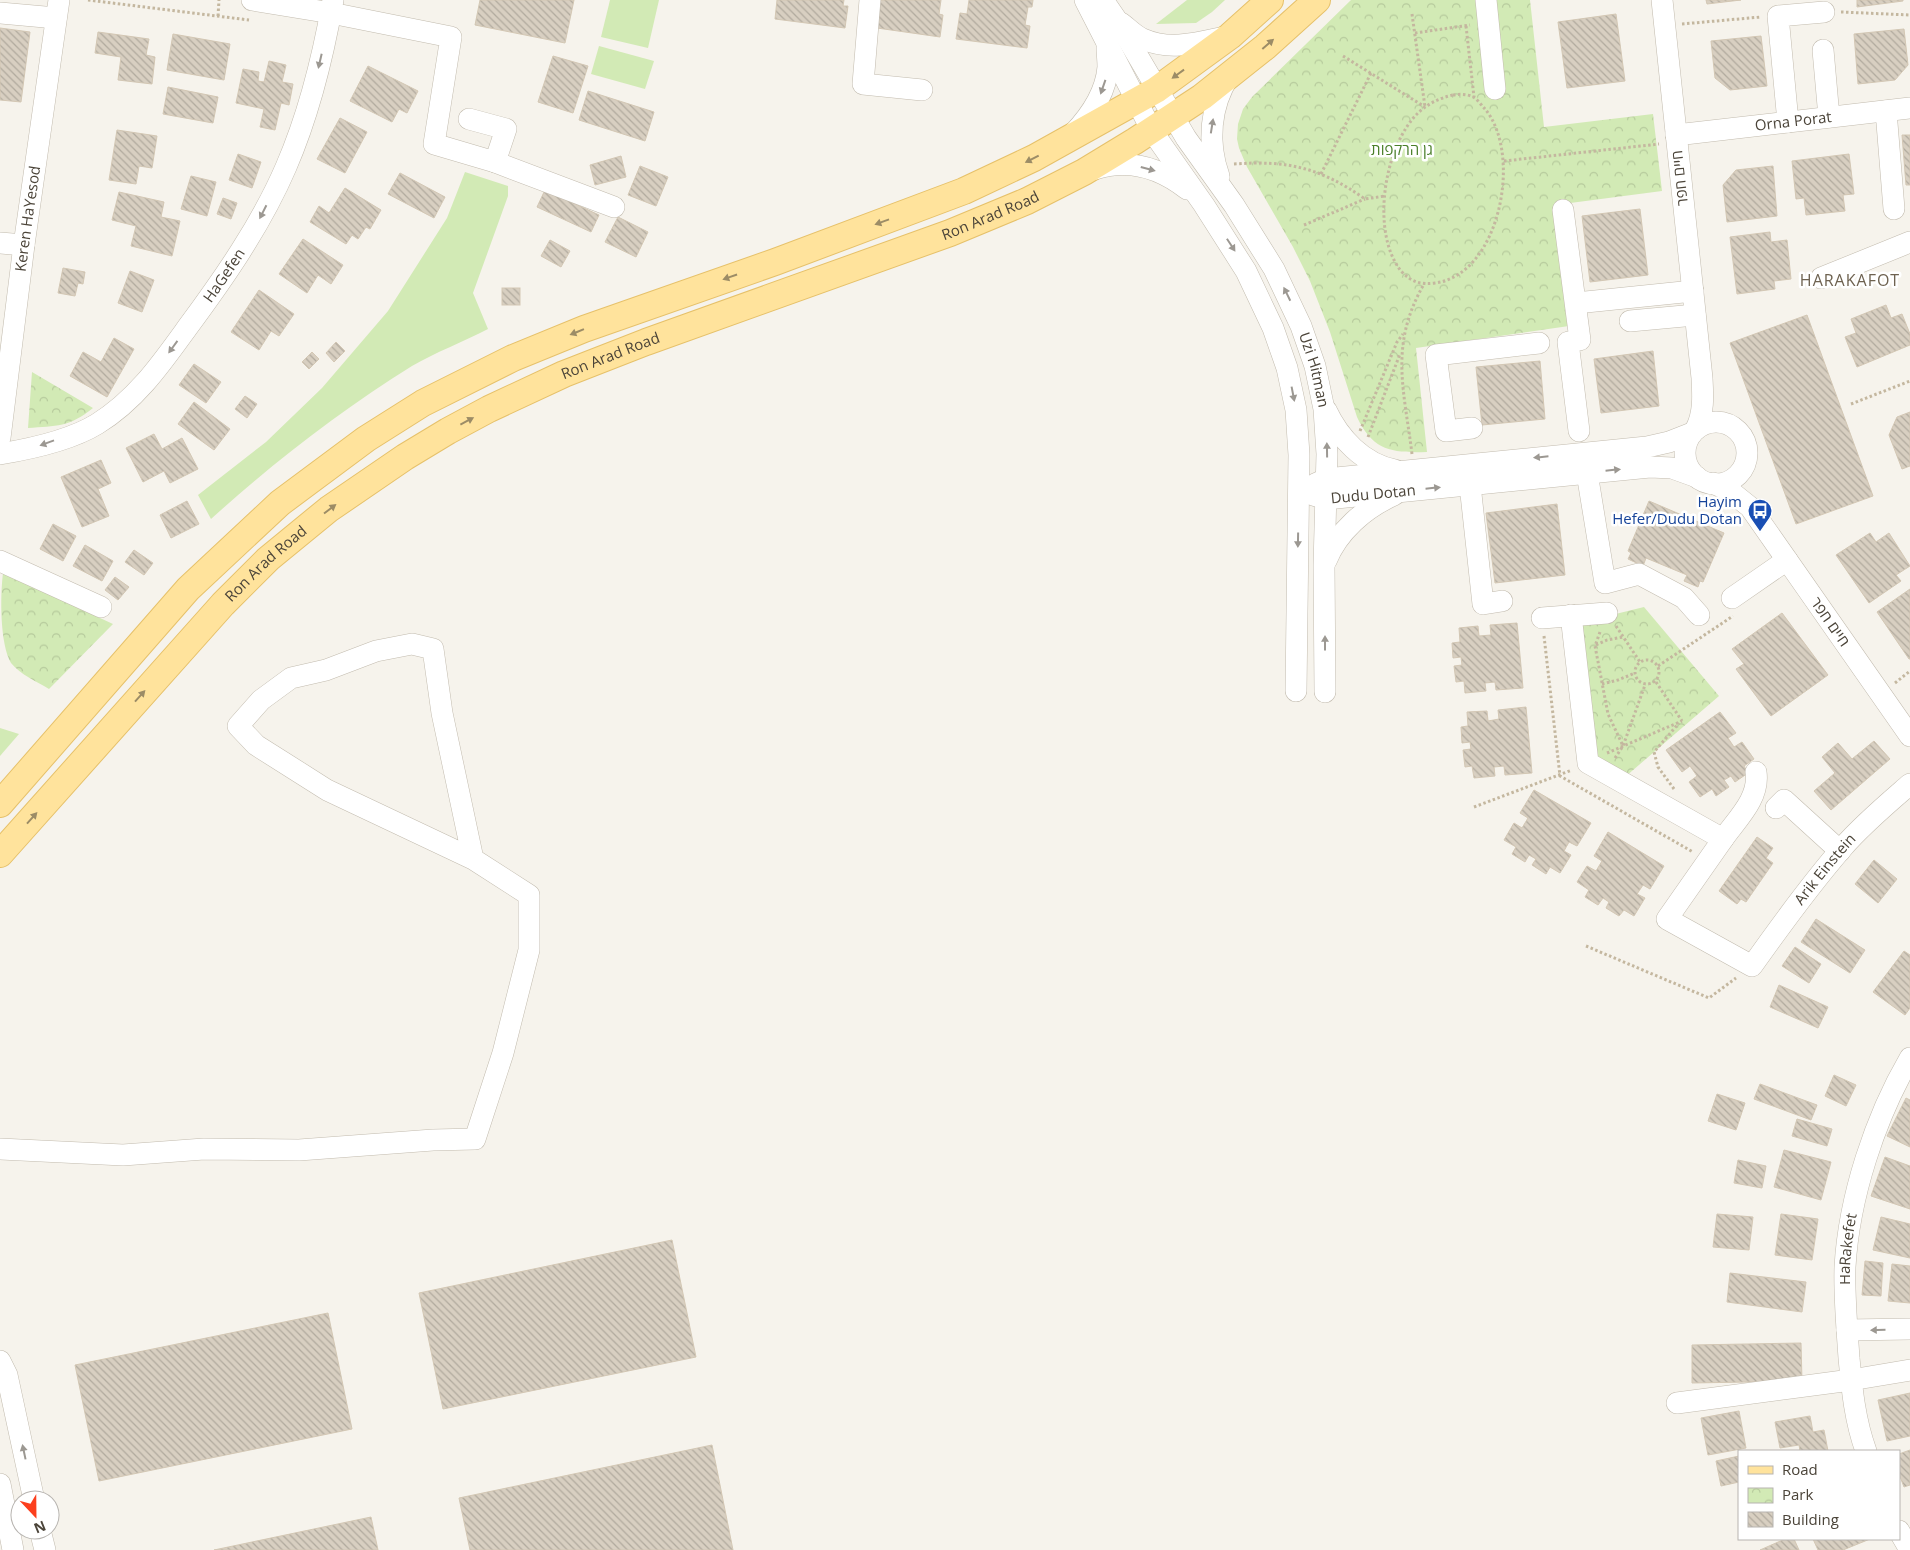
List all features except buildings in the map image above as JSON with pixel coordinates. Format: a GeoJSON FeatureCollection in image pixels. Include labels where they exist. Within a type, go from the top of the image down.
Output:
{"type":"FeatureCollection","features":[{"type":"Feature","properties":{"kind":"main road"},"geometry":{"type":"LineString","coordinates":[[0,804],[188,589],[280,503],[366,439],[424,403],[513,358],[584,329],[774,262],[964,191],[1034,158],[1146,96],[1230,36],[1270,0]]}},
{"type":"Feature","properties":{"kind":"main road","name":"Ron Arad Road"},"geometry":{"type":"LineString","coordinates":[[0,854],[223,604],[262,566],[329,509],[412,453],[448,430],[564,374],[646,342],[950,233],[1027,201],[1084,172],[1202,97],[1264,47],[1317,0]]}},
{"type":"Feature","properties":{"kind":"street"},"geometry":{"type":"LineString","coordinates":[[870,0],[863,84],[922,90]]}},
{"type":"Feature","properties":{"kind":"street"},"geometry":{"type":"LineString","coordinates":[[1085,0],[1106,39],[1146,96]]}},
{"type":"Feature","properties":{"kind":"street"},"geometry":{"type":"LineString","coordinates":[[1103,0],[1116,19],[1146,96]]}},
{"type":"Feature","properties":{"kind":"street"},"geometry":{"type":"LineString","coordinates":[[1486,0],[1495,89]]}},
{"type":"Feature","properties":{"kind":"street","name":"חיים חפר"},"geometry":{"type":"LineString","coordinates":[[1662,0],[1703,405],[1700,422],[1694,431]]}},
{"type":"Feature","properties":{"kind":"street"},"geometry":{"type":"LineString","coordinates":[[253,10],[332,6],[451,37],[434,144],[495,162],[614,207]]}},
{"type":"Feature","properties":{"kind":"street","name":"HaGefen"},"geometry":{"type":"LineString","coordinates":[[0,454],[36,448],[96,425],[115,412],[135,394],[154,372],[211,296],[253,231],[286,168],[309,108],[332,6]]}},
{"type":"Feature","properties":{"kind":"street"},"geometry":{"type":"LineString","coordinates":[[0,13],[57,9]]}},
{"type":"Feature","properties":{"kind":"street","name":"Keren HaYesod"},"geometry":{"type":"LineString","coordinates":[[0,429],[57,9]]}},
{"type":"Feature","properties":{"kind":"street"},"geometry":{"type":"LineString","coordinates":[[1788,122],[1778,16],[1824,12]]}},
{"type":"Feature","properties":{"kind":"street"},"geometry":{"type":"LineString","coordinates":[[1116,19],[1141,39],[1165,46],[1192,45],[1230,36]]}},
{"type":"Feature","properties":{"kind":"street"},"geometry":{"type":"LineString","coordinates":[[1069,139],[1085,120],[1103,89],[1108,67],[1106,39]]}},
{"type":"Feature","properties":{"kind":"street"},"geometry":{"type":"LineString","coordinates":[[1823,50],[1829,117]]}},
{"type":"Feature","properties":{"kind":"street"},"geometry":{"type":"LineString","coordinates":[[1230,75],[1221,88],[1211,126],[1212,151],[1215,165],[1234,205]]}},
{"type":"Feature","properties":{"kind":"street","name":"Uzi Hitman"},"geometry":{"type":"LineString","coordinates":[[1146,96],[1204,204],[1256,289],[1283,354],[1292,388],[1298,425],[1299,491],[1296,691]]}},
{"type":"Feature","properties":{"kind":"street","name":"Orna Porat"},"geometry":{"type":"LineString","coordinates":[[1676,138],[1788,122],[1910,108]]}},
{"type":"Feature","properties":{"kind":"street"},"geometry":{"type":"LineString","coordinates":[[1886,111],[1894,209]]}},
{"type":"Feature","properties":{"kind":"street"},"geometry":{"type":"LineString","coordinates":[[469,119],[506,128],[495,162]]}},
{"type":"Feature","properties":{"kind":"street","name":"Uzi Hitman"},"geometry":{"type":"LineString","coordinates":[[1162,124],[1186,138],[1234,205],[1274,269],[1293,307],[1309,346],[1322,400],[1326,431],[1325,692]]}},
{"type":"Feature","properties":{"kind":"street"},"geometry":{"type":"LineString","coordinates":[[1084,172],[1118,163],[1149,168],[1178,182],[1204,204]]}},
{"type":"Feature","properties":{"kind":"street"},"geometry":{"type":"LineString","coordinates":[[1563,210],[1580,340],[1568,342],[1580,431]]}},
{"type":"Feature","properties":{"kind":"street"},"geometry":{"type":"LineString","coordinates":[[1821,278],[1910,242]]}},
{"type":"Feature","properties":{"kind":"street"},"geometry":{"type":"LineString","coordinates":[[0,243],[24,245]]}},
{"type":"Feature","properties":{"kind":"street"},"geometry":{"type":"LineString","coordinates":[[1576,303],[1692,292]]}},
{"type":"Feature","properties":{"kind":"street"},"geometry":{"type":"LineString","coordinates":[[1630,321],[1695,315]]}},
{"type":"Feature","properties":{"kind":"street"},"geometry":{"type":"LineString","coordinates":[[1472,428],[1446,431],[1436,355],[1538,343]]}},
{"type":"Feature","properties":{"kind":"street","name":"חיים חפר"},"geometry":{"type":"LineString","coordinates":[[1699,356],[1720,409],[1736,429]]}},
{"type":"Feature","properties":{"kind":"street"},"geometry":{"type":"LineString","coordinates":[[1322,400],[1333,422],[1357,452],[1380,466],[1408,477],[1384,500],[1357,519],[1335,544],[1324,566]]}},
{"type":"Feature","properties":{"kind":"street"},"geometry":{"type":"LineString","coordinates":[[1714,422],[1724,423],[1736,429],[1742,436],[1746,446],[1745,462],[1732,479],[1722,482],[1705,480],[1689,469],[1685,454],[1686,445],[1694,431],[1704,424],[1714,422]]}},
{"type":"Feature","properties":{"kind":"street","name":"Dudu Dotan"},"geometry":{"type":"LineString","coordinates":[[1299,491],[1647,447],[1669,442],[1694,431]]}},
{"type":"Feature","properties":{"kind":"street","name":"חיים חפר"},"geometry":{"type":"LineString","coordinates":[[1745,462],[1745,480],[1750,507]]}},
{"type":"Feature","properties":{"kind":"street","name":"Dudu Dotan"},"geometry":{"type":"LineString","coordinates":[[1408,477],[1470,484],[1656,467],[1677,469],[1705,480]]}},
{"type":"Feature","properties":{"kind":"street"},"geometry":{"type":"LineString","coordinates":[[1587,473],[1605,583],[1639,574],[1684,598],[1699,615]]}},
{"type":"Feature","properties":{"kind":"street","name":"חיים חפר"},"geometry":{"type":"LineString","coordinates":[[1705,480],[1730,491],[1750,507],[1910,736]]}},
{"type":"Feature","properties":{"kind":"street"},"geometry":{"type":"LineString","coordinates":[[1470,484],[1483,604],[1502,601]]}},
{"type":"Feature","properties":{"kind":"street"},"geometry":{"type":"LineString","coordinates":[[1736,605],[1786,560]]}},
{"type":"Feature","properties":{"kind":"street"},"geometry":{"type":"LineString","coordinates":[[0,561],[101,607]]}},
{"type":"Feature","properties":{"kind":"street"},"geometry":{"type":"LineString","coordinates":[[1542,618],[1608,613]]}},
{"type":"Feature","properties":{"kind":"street"},"geometry":{"type":"LineString","coordinates":[[1571,615],[1594,760],[1723,839]]}},
{"type":"Feature","properties":{"kind":"street"},"geometry":{"type":"LineString","coordinates":[[0,1150],[123,1155],[204,1149],[299,1150],[475,1139],[503,1053],[529,950],[529,895],[473,859],[327,790],[256,745],[238,726],[261,700],[291,678],[326,670],[376,651],[412,644],[434,649],[442,713],[473,859]]}},
{"type":"Feature","properties":{"kind":"street"},"geometry":{"type":"LineString","coordinates":[[1752,966],[1667,919],[1753,796],[1757,782],[1756,772]]}},
{"type":"Feature","properties":{"kind":"street","name":"Arik Einstein"},"geometry":{"type":"LineString","coordinates":[[1752,966],[1812,883],[1840,850],[1877,812],[1910,784]]}},
{"type":"Feature","properties":{"kind":"street"},"geometry":{"type":"LineString","coordinates":[[1776,808],[1784,800],[1840,850]]}},
{"type":"Feature","properties":{"kind":"street","name":"HaRakefet"},"geometry":{"type":"LineString","coordinates":[[1866,1450],[1858,1423],[1851,1380],[1845,1268],[1856,1200],[1875,1132],[1886,1101],[1908,1066]]}},
{"type":"Feature","properties":{"kind":"street"},"geometry":{"type":"LineString","coordinates":[[1847,1330],[1910,1329]]}},
{"type":"Feature","properties":{"kind":"street"},"geometry":{"type":"LineString","coordinates":[[0,1362],[7,1375],[32,1490]]}},
{"type":"Feature","properties":{"kind":"street"},"geometry":{"type":"LineString","coordinates":[[1677,1403],[1851,1380],[1910,1370]]}},
{"type":"Feature","properties":{"kind":"street"},"geometry":{"type":"LineString","coordinates":[[0,1484],[13,1550]]}},
{"type":"Feature","properties":{"kind":"street"},"geometry":{"type":"LineString","coordinates":[[1900,1533],[1910,1550]]}},
{"type":"Feature","properties":{"kind":"path"},"geometry":{"type":"LineString","coordinates":[[88,0],[218,16],[253,10]]}},
{"type":"Feature","properties":{"kind":"path"},"geometry":{"type":"LineString","coordinates":[[218,16],[219,0]]}},
{"type":"Feature","properties":{"kind":"path"},"geometry":{"type":"LineString","coordinates":[[1824,12],[1910,15]]}},
{"type":"Feature","properties":{"kind":"path"},"geometry":{"type":"LineString","coordinates":[[1412,14],[1426,107]]}},
{"type":"Feature","properties":{"kind":"path"},"geometry":{"type":"LineString","coordinates":[[1664,26],[1778,16]]}},
{"type":"Feature","properties":{"kind":"path"},"geometry":{"type":"LineString","coordinates":[[1415,33],[1488,24]]}},
{"type":"Feature","properties":{"kind":"path"},"geometry":{"type":"LineString","coordinates":[[1466,26],[1474,97],[1493,122],[1499,136],[1504,161],[1499,212],[1490,235],[1478,256],[1462,272],[1444,282],[1424,284],[1412,280],[1402,272],[1392,255],[1386,227],[1385,196],[1387,180],[1396,149],[1413,119],[1436,101],[1453,95],[1474,97]]}},
{"type":"Feature","properties":{"kind":"path"},"geometry":{"type":"LineString","coordinates":[[1343,56],[1426,107]]}},
{"type":"Feature","properties":{"kind":"path"},"geometry":{"type":"LineString","coordinates":[[1321,174],[1371,73]]}},
{"type":"Feature","properties":{"kind":"path"},"geometry":{"type":"LineString","coordinates":[[1504,161],[1676,138]]}},
{"type":"Feature","properties":{"kind":"path"},"geometry":{"type":"LineString","coordinates":[[1215,165],[1278,163],[1302,168],[1338,181],[1365,199]]}},
{"type":"Feature","properties":{"kind":"path"},"geometry":{"type":"LineString","coordinates":[[1304,224],[1365,199],[1385,196]]}},
{"type":"Feature","properties":{"kind":"path"},"geometry":{"type":"LineString","coordinates":[[1408,477],[1401,351],[1411,309],[1424,284]]}},
{"type":"Feature","properties":{"kind":"path"},"geometry":{"type":"LineString","coordinates":[[1357,452],[1397,342],[1404,332]]}},
{"type":"Feature","properties":{"kind":"path"},"geometry":{"type":"LineString","coordinates":[[1357,452],[1401,351]]}},
{"type":"Feature","properties":{"kind":"path"},"geometry":{"type":"LineString","coordinates":[[1851,404],[1910,381]]}},
{"type":"Feature","properties":{"kind":"path"},"geometry":{"type":"LineString","coordinates":[[1658,666],[1736,605]]}},
{"type":"Feature","properties":{"kind":"path"},"geometry":{"type":"LineString","coordinates":[[1608,613],[1640,662]]}},
{"type":"Feature","properties":{"kind":"path"},"geometry":{"type":"LineString","coordinates":[[1608,613],[1595,646],[1608,714],[1623,746]]}},
{"type":"Feature","properties":{"kind":"path"},"geometry":{"type":"LineString","coordinates":[[1595,646],[1607,640],[1624,637]]}},
{"type":"Feature","properties":{"kind":"path"},"geometry":{"type":"LineString","coordinates":[[1644,685],[1634,673],[1635,668],[1640,662],[1648,660],[1658,666]]}},
{"type":"Feature","properties":{"kind":"path"},"geometry":{"type":"LineString","coordinates":[[1644,685],[1656,681],[1659,674],[1658,666]]}},
{"type":"Feature","properties":{"kind":"path"},"geometry":{"type":"LineString","coordinates":[[1602,684],[1634,673]]}},
{"type":"Feature","properties":{"kind":"path"},"geometry":{"type":"LineString","coordinates":[[1656,681],[1682,721]]}},
{"type":"Feature","properties":{"kind":"path"},"geometry":{"type":"LineString","coordinates":[[1623,746],[1644,685]]}},
{"type":"Feature","properties":{"kind":"path"},"geometry":{"type":"LineString","coordinates":[[1474,807],[1560,776],[1682,721]]}},
{"type":"Feature","properties":{"kind":"path"},"geometry":{"type":"LineString","coordinates":[[1679,797],[1658,767],[1654,752],[1682,721]]}},
{"type":"Feature","properties":{"kind":"path"},"geometry":{"type":"LineString","coordinates":[[1586,946],[1709,998],[1752,966]]}},
{"type":"Feature","properties":{"kind":"green space"},"geometry":{"type":"Polygon","coordinates":[[[610,0],[659,0],[648,48],[601,37],[610,0]]]}},
{"type":"Feature","properties":{"kind":"green space"},"geometry":{"type":"Polygon","coordinates":[[[1187,0],[1225,0],[1196,23],[1156,24],[1187,0]]]}},
{"type":"Feature","properties":{"kind":"green space","name":"גן הרקפות"},"geometry":{"type":"Polygon","coordinates":[[[1351,0],[1530,0],[1544,127],[1653,114],[1662,191],[1555,205],[1569,326],[1416,348],[1427,452],[1404,452],[1385,448],[1370,437],[1363,428],[1357,417],[1330,332],[1310,281],[1293,247],[1247,167],[1237,139],[1238,124],[1243,109],[1252,97],[1351,0]]]}},
{"type":"Feature","properties":{"kind":"green space"},"geometry":{"type":"Polygon","coordinates":[[[599,46],[654,61],[645,89],[591,74],[599,46]]]}},
{"type":"Feature","properties":{"kind":"green space"},"geometry":{"type":"Polygon","coordinates":[[[465,172],[508,186],[508,196],[473,293],[488,329],[412,366],[359,401],[283,458],[211,519],[198,495],[266,442],[322,388],[388,311],[447,218],[465,172]]]}},
{"type":"Feature","properties":{"kind":"green space"},"geometry":{"type":"Polygon","coordinates":[[[32,372],[93,408],[70,422],[55,426],[28,428],[32,372]]]}},
{"type":"Feature","properties":{"kind":"green space"},"geometry":{"type":"Polygon","coordinates":[[[3,573],[113,624],[49,689],[19,671],[11,663],[7,655],[2,620],[1,595],[3,573]]]}},
{"type":"Feature","properties":{"kind":"green space"},"geometry":{"type":"Polygon","coordinates":[[[1644,607],[1719,696],[1625,777],[1592,758],[1579,623],[1644,607]]]}},
{"type":"Feature","properties":{"kind":"green space"},"geometry":{"type":"Polygon","coordinates":[[[0,728],[19,734],[0,756],[0,728]]]}},
{"type":"Feature","properties":{"kind":"place","name":"Hayim Hefer/Dudu Dotan"},"geometry":{"type":"Point","coordinates":[1760,532]}},
{"type":"Feature","properties":{"kind":"district","name":"HARAKAFOT"},"geometry":{"type":"Point","coordinates":[1850,280]}}]}
